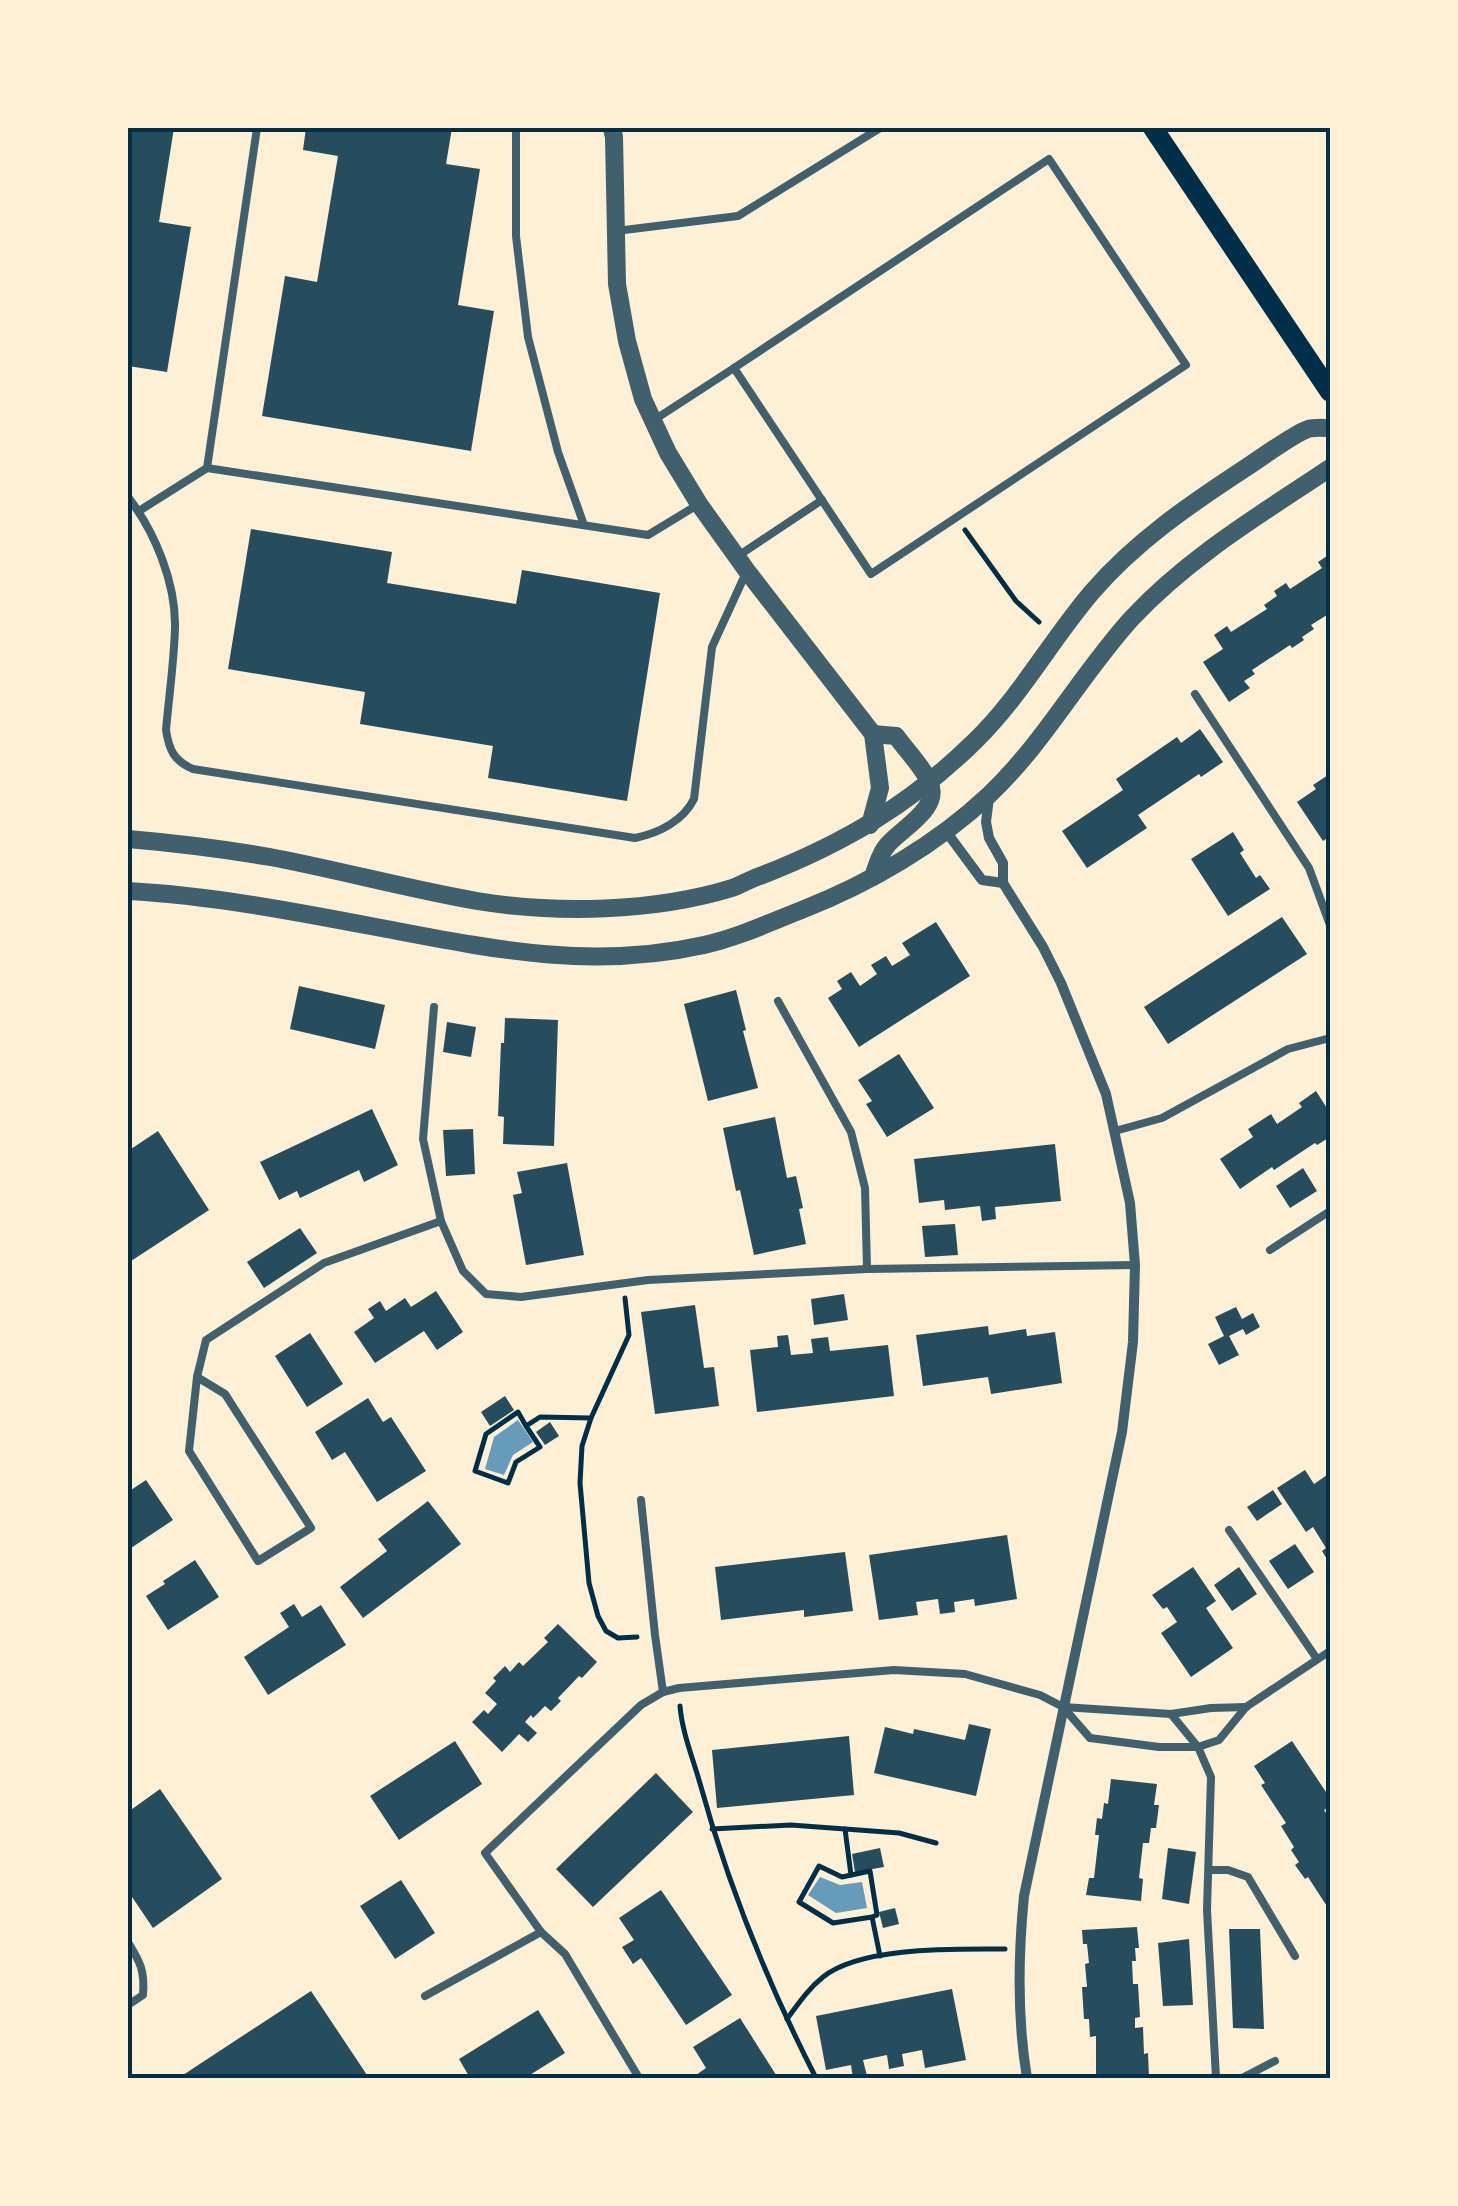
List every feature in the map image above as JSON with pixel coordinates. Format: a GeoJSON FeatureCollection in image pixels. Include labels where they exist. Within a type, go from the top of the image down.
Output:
{"type":"FeatureCollection","features":[{"type":"Feature","properties":{"kind":"main road"},"geometry":{"type":"LineString","coordinates":[[1153,128],[1330,392]]}},
{"type":"Feature","properties":{"kind":"street"},"geometry":{"type":"LineString","coordinates":[[612,128],[617,284],[627,342],[643,399],[698,504],[873,734],[880,788],[870,824]]}},
{"type":"Feature","properties":{"kind":"street"},"geometry":{"type":"LineString","coordinates":[[128,839],[270,858],[476,900],[529,906],[637,906],[734,888],[815,854],[870,824],[928,781],[993,723],[1095,588],[1158,528],[1307,429],[1330,428]]}},
{"type":"Feature","properties":{"kind":"street"},"geometry":{"type":"LineString","coordinates":[[128,891],[242,902],[551,956],[610,956],[690,947],[751,931],[872,877],[989,795],[1034,745],[1134,616],[1196,558],[1330,468]]}},
{"type":"Feature","properties":{"kind":"street"},"geometry":{"type":"LineString","coordinates":[[872,877],[889,843],[910,827],[930,802],[931,787],[896,736],[873,734]]}},
{"type":"Feature","properties":{"kind":"street"},"geometry":{"type":"LineString","coordinates":[[989,795],[986,822],[1003,863],[1003,883],[1062,983],[1106,1094],[1130,1204],[1135,1265],[1129,1389],[1030,1864],[1018,1950],[1027,2078]]}},
{"type":"Feature","properties":{"kind":"street"},"geometry":{"type":"LineString","coordinates":[[944,830],[982,880],[1003,883]]}},
{"type":"Feature","properties":{"kind":"lane"},"geometry":{"type":"LineString","coordinates":[[207,468],[257,128]]}},
{"type":"Feature","properties":{"kind":"lane"},"geometry":{"type":"LineString","coordinates":[[516,128],[516,236],[528,337],[558,452],[584,526]]}},
{"type":"Feature","properties":{"kind":"lane"},"geometry":{"type":"LineString","coordinates":[[616,231],[738,216],[880,128]]}},
{"type":"Feature","properties":{"kind":"lane"},"geometry":{"type":"LineString","coordinates":[[652,420],[1049,158],[1186,364],[871,574],[734,368]]}},
{"type":"Feature","properties":{"kind":"lane"},"geometry":{"type":"LineString","coordinates":[[138,511],[207,468],[648,535],[698,504]]}},
{"type":"Feature","properties":{"kind":"lane"},"geometry":{"type":"LineString","coordinates":[[128,497],[154,540],[170,588],[175,624],[166,730],[168,745],[181,764],[193,769],[635,838],[674,822],[694,799],[712,646],[742,564],[822,500]]}},
{"type":"Feature","properties":{"kind":"lane"},"geometry":{"type":"LineString","coordinates":[[1196,694],[1309,868],[1330,925]]}},
{"type":"Feature","properties":{"kind":"lane"},"geometry":{"type":"LineString","coordinates":[[778,1002],[851,1132],[865,1188],[867,1269]]}},
{"type":"Feature","properties":{"kind":"lane"},"geometry":{"type":"LineString","coordinates":[[434,1007],[423,1140],[441,1222],[464,1272],[486,1294],[521,1297],[648,1280],[867,1269],[1135,1265]]}},
{"type":"Feature","properties":{"kind":"lane"},"geometry":{"type":"LineString","coordinates":[[1115,1131],[1162,1118],[1288,1049],[1330,1038]]}},
{"type":"Feature","properties":{"kind":"lane"},"geometry":{"type":"LineString","coordinates":[[1270,1250],[1330,1210]]}},
{"type":"Feature","properties":{"kind":"lane"},"geometry":{"type":"LineString","coordinates":[[197,1376],[225,1394],[311,1528],[258,1561],[189,1451],[197,1376],[206,1340],[324,1263],[441,1222]]}},
{"type":"Feature","properties":{"kind":"lane"},"geometry":{"type":"LineString","coordinates":[[641,1500],[664,1692]]}},
{"type":"Feature","properties":{"kind":"lane"},"geometry":{"type":"LineString","coordinates":[[1230,1530],[1317,1660]]}},
{"type":"Feature","properties":{"kind":"lane"},"geometry":{"type":"LineString","coordinates":[[639,2078],[565,1954],[541,1932],[485,1852],[641,1705],[679,1688],[894,1670],[965,1674],[1040,1695],[1062,1707],[1090,1738],[1198,1748],[1219,1740],[1246,1707],[1330,1650]]}},
{"type":"Feature","properties":{"kind":"lane"},"geometry":{"type":"LineString","coordinates":[[1062,1707],[1172,1714],[1246,1707]]}},
{"type":"Feature","properties":{"kind":"lane"},"geometry":{"type":"LineString","coordinates":[[1172,1714],[1198,1748],[1211,1777],[1207,1910],[1216,2078]]}},
{"type":"Feature","properties":{"kind":"lane"},"geometry":{"type":"LineString","coordinates":[[1210,1870],[1228,1870],[1248,1877],[1295,1956]]}},
{"type":"Feature","properties":{"kind":"lane"},"geometry":{"type":"LineString","coordinates":[[425,1996],[541,1932]]}},
{"type":"Feature","properties":{"kind":"lane"},"geometry":{"type":"LineString","coordinates":[[128,1942],[141,1963],[144,1980],[142,1994],[128,2005]]}},
{"type":"Feature","properties":{"kind":"lane"},"geometry":{"type":"LineString","coordinates":[[1242,2078],[1275,2061]]}},
{"type":"Feature","properties":{"kind":"path"},"geometry":{"type":"LineString","coordinates":[[956,517],[1016,601],[1057,637]]}},
{"type":"Feature","properties":{"kind":"path"},"geometry":{"type":"LineString","coordinates":[[624,1283],[629,1335],[591,1418],[582,1446],[580,1484],[589,1583],[598,1616],[606,1631],[618,1638],[655,1635]]}},
{"type":"Feature","properties":{"kind":"path"},"geometry":{"type":"LineString","coordinates":[[518,1412],[526,1426],[540,1447],[516,1462],[508,1482],[475,1470],[486,1434],[518,1412]]}},
{"type":"Feature","properties":{"kind":"path"},"geometry":{"type":"LineString","coordinates":[[526,1426],[540,1417],[591,1418]]}},
{"type":"Feature","properties":{"kind":"path"},"geometry":{"type":"LineString","coordinates":[[679,1688],[680,1715],[712,1828],[787,2019],[816,2078]]}},
{"type":"Feature","properties":{"kind":"path"},"geometry":{"type":"LineString","coordinates":[[712,1828],[791,1824],[899,1833],[936,1843]]}},
{"type":"Feature","properties":{"kind":"path"},"geometry":{"type":"LineString","coordinates":[[845,1829],[851,1875]]}},
{"type":"Feature","properties":{"kind":"path"},"geometry":{"type":"LineString","coordinates":[[819,1866],[842,1877],[870,1872],[876,1915],[872,1917],[833,1922],[799,1902],[819,1866]]}},
{"type":"Feature","properties":{"kind":"path"},"geometry":{"type":"LineString","coordinates":[[872,1917],[880,1956]]}},
{"type":"Feature","properties":{"kind":"path"},"geometry":{"type":"LineString","coordinates":[[787,2019],[825,1975],[854,1962],[956,1949],[1018,1950]]}},
{"type":"Feature","properties":{"kind":"water"},"geometry":{"type":"Polygon","coordinates":[[[518,1420],[533,1442],[513,1455],[504,1475],[485,1469],[494,1437],[518,1420]]]}},
{"type":"Feature","properties":{"kind":"water"},"geometry":{"type":"Polygon","coordinates":[[[820,1877],[840,1885],[862,1882],[867,1908],[836,1913],[808,1895],[820,1877]]]}},
{"type":"Feature","properties":{"kind":"building"},"geometry":{"type":"Polygon","coordinates":[[[128,128],[174,128],[159,222],[191,227],[167,372],[128,366],[128,128]]]}},
{"type":"Feature","properties":{"kind":"building"},"geometry":{"type":"Polygon","coordinates":[[[306,128],[452,128],[446,164],[480,169],[458,305],[494,311],[471,451],[262,416],[285,276],[317,282],[338,156],[303,150],[306,128]]]}},
{"type":"Feature","properties":{"kind":"building"},"geometry":{"type":"Polygon","coordinates":[[[251,529],[392,552],[387,583],[516,604],[522,570],[660,593],[627,801],[488,778],[493,746],[360,724],[365,692],[228,669],[251,529]]]}},
{"type":"Feature","properties":{"kind":"building"},"geometry":{"type":"Polygon","coordinates":[[[1330,554],[1330,613],[1311,625],[1314,629],[1302,637],[1304,640],[1252,670],[1255,674],[1244,681],[1250,688],[1229,702],[1203,662],[1223,649],[1214,635],[1227,626],[1231,632],[1267,609],[1264,605],[1277,596],[1274,591],[1286,583],[1290,589],[1322,568],[1318,562],[1330,554]]]}},
{"type":"Feature","properties":{"kind":"building"},"geometry":{"type":"Polygon","coordinates":[[[1200,729],[1223,762],[1138,815],[1147,828],[1087,868],[1062,831],[1123,790],[1116,779],[1177,737],[1181,743],[1200,729]]]}},
{"type":"Feature","properties":{"kind":"building"},"geometry":{"type":"Polygon","coordinates":[[[1328,775],[1330,836],[1323,841],[1297,802],[1328,775]]]}},
{"type":"Feature","properties":{"kind":"building"},"geometry":{"type":"Polygon","coordinates":[[[1233,832],[1244,850],[1240,853],[1256,878],[1260,875],[1270,889],[1228,916],[1191,859],[1233,832]]]}},
{"type":"Feature","properties":{"kind":"building"},"geometry":{"type":"Polygon","coordinates":[[[1282,917],[1307,954],[1168,1044],[1144,1007],[1282,917]]]}},
{"type":"Feature","properties":{"kind":"building"},"geometry":{"type":"Polygon","coordinates":[[[936,922],[970,976],[859,1047],[828,998],[842,989],[837,981],[851,972],[860,986],[877,974],[871,965],[886,956],[892,966],[910,955],[902,943],[936,922]]]}},
{"type":"Feature","properties":{"kind":"building"},"geometry":{"type":"Polygon","coordinates":[[[299,986],[385,1005],[375,1049],[290,1029],[299,986]]]}},
{"type":"Feature","properties":{"kind":"building"},"geometry":{"type":"Polygon","coordinates":[[[736,990],[758,1088],[708,1101],[684,1004],[736,990]]]}},
{"type":"Feature","properties":{"kind":"building"},"geometry":{"type":"Polygon","coordinates":[[[505,1018],[558,1020],[554,1146],[503,1144],[504,1117],[498,1116],[505,1018]]]}},
{"type":"Feature","properties":{"kind":"building"},"geometry":{"type":"Polygon","coordinates":[[[447,1022],[476,1027],[471,1057],[443,1052],[447,1022]]]}},
{"type":"Feature","properties":{"kind":"building"},"geometry":{"type":"Polygon","coordinates":[[[899,1054],[934,1108],[887,1137],[866,1104],[872,1101],[858,1080],[899,1054]]]}},
{"type":"Feature","properties":{"kind":"building"},"geometry":{"type":"Polygon","coordinates":[[[1316,1091],[1330,1113],[1330,1137],[1274,1170],[1272,1167],[1240,1189],[1220,1159],[1253,1137],[1248,1129],[1271,1114],[1277,1124],[1302,1107],[1299,1103],[1316,1091]]]}},
{"type":"Feature","properties":{"kind":"building"},"geometry":{"type":"Polygon","coordinates":[[[372,1109],[398,1165],[364,1182],[359,1170],[300,1198],[297,1191],[279,1200],[260,1162],[372,1109]]]}},
{"type":"Feature","properties":{"kind":"building"},"geometry":{"type":"Polygon","coordinates":[[[775,1117],[787,1178],[796,1176],[806,1244],[754,1255],[723,1128],[775,1117]]]}},
{"type":"Feature","properties":{"kind":"building"},"geometry":{"type":"Polygon","coordinates":[[[473,1129],[475,1174],[446,1176],[443,1130],[473,1129]]]}},
{"type":"Feature","properties":{"kind":"building"},"geometry":{"type":"Polygon","coordinates":[[[158,1131],[209,1210],[128,1263],[128,1151],[158,1131]]]}},
{"type":"Feature","properties":{"kind":"building"},"geometry":{"type":"Polygon","coordinates":[[[1055,1144],[1061,1201],[995,1207],[996,1219],[982,1221],[980,1206],[945,1210],[944,1200],[919,1203],[914,1159],[1055,1144]]]}},
{"type":"Feature","properties":{"kind":"building"},"geometry":{"type":"Polygon","coordinates":[[[567,1163],[584,1255],[526,1265],[513,1195],[522,1193],[517,1172],[567,1163]]]}},
{"type":"Feature","properties":{"kind":"building"},"geometry":{"type":"Polygon","coordinates":[[[1303,1168],[1317,1191],[1290,1208],[1276,1186],[1303,1168]]]}},
{"type":"Feature","properties":{"kind":"building"},"geometry":{"type":"Polygon","coordinates":[[[955,1224],[958,1255],[925,1257],[922,1226],[955,1224]]]}},
{"type":"Feature","properties":{"kind":"building"},"geometry":{"type":"Polygon","coordinates":[[[300,1228],[317,1253],[264,1288],[247,1262],[300,1228]]]}},
{"type":"Feature","properties":{"kind":"building"},"geometry":{"type":"Polygon","coordinates":[[[436,1291],[463,1332],[437,1350],[424,1331],[375,1363],[354,1332],[374,1318],[368,1309],[380,1301],[386,1311],[405,1298],[411,1307],[436,1291]]]}},
{"type":"Feature","properties":{"kind":"building"},"geometry":{"type":"Polygon","coordinates":[[[844,1294],[848,1320],[814,1325],[811,1299],[844,1294]]]}},
{"type":"Feature","properties":{"kind":"building"},"geometry":{"type":"Polygon","coordinates":[[[695,1305],[704,1368],[714,1367],[719,1406],[655,1414],[641,1312],[695,1305]]]}},
{"type":"Feature","properties":{"kind":"building"},"geometry":{"type":"Polygon","coordinates":[[[1236,1307],[1242,1319],[1253,1313],[1260,1327],[1246,1335],[1243,1329],[1229,1336],[1239,1355],[1219,1365],[1208,1344],[1224,1336],[1215,1317],[1236,1307]]]}},
{"type":"Feature","properties":{"kind":"building"},"geometry":{"type":"Polygon","coordinates":[[[988,1326],[989,1335],[1026,1329],[1027,1336],[1055,1332],[1062,1383],[991,1394],[988,1377],[923,1386],[916,1335],[988,1326]]]}},
{"type":"Feature","properties":{"kind":"building"},"geometry":{"type":"Polygon","coordinates":[[[310,1333],[343,1384],[307,1407],[275,1356],[310,1333]]]}},
{"type":"Feature","properties":{"kind":"building"},"geometry":{"type":"Polygon","coordinates":[[[788,1335],[791,1355],[813,1353],[811,1339],[828,1337],[830,1351],[888,1345],[894,1396],[757,1412],[750,1350],[778,1347],[777,1336],[788,1335]]]}},
{"type":"Feature","properties":{"kind":"building"},"geometry":{"type":"Polygon","coordinates":[[[505,1396],[514,1410],[490,1426],[481,1412],[505,1396]]]}},
{"type":"Feature","properties":{"kind":"building"},"geometry":{"type":"Polygon","coordinates":[[[368,1398],[383,1422],[391,1417],[426,1471],[377,1502],[345,1452],[332,1460],[315,1432],[368,1398]]]}},
{"type":"Feature","properties":{"kind":"building"},"geometry":{"type":"Polygon","coordinates":[[[550,1422],[559,1436],[545,1445],[536,1432],[550,1422]]]}},
{"type":"Feature","properties":{"kind":"building"},"geometry":{"type":"Polygon","coordinates":[[[1305,1470],[1314,1484],[1327,1475],[1330,1481],[1330,1564],[1322,1551],[1326,1548],[1313,1527],[1306,1532],[1277,1488],[1305,1470]]]}},
{"type":"Feature","properties":{"kind":"building"},"geometry":{"type":"Polygon","coordinates":[[[146,1480],[173,1520],[128,1550],[128,1492],[146,1480]]]}},
{"type":"Feature","properties":{"kind":"building"},"geometry":{"type":"Polygon","coordinates":[[[1273,1490],[1282,1504],[1257,1521],[1247,1507],[1273,1490]]]}},
{"type":"Feature","properties":{"kind":"building"},"geometry":{"type":"Polygon","coordinates":[[[428,1501],[461,1544],[363,1618],[340,1587],[387,1551],[378,1539],[428,1501]]]}},
{"type":"Feature","properties":{"kind":"building"},"geometry":{"type":"Polygon","coordinates":[[[1007,1535],[1017,1599],[975,1606],[974,1599],[954,1602],[955,1612],[940,1614],[938,1599],[916,1602],[918,1615],[879,1620],[869,1555],[1007,1535]]]}},
{"type":"Feature","properties":{"kind":"building"},"geometry":{"type":"Polygon","coordinates":[[[1295,1544],[1314,1572],[1288,1589],[1269,1561],[1295,1544]]]}},
{"type":"Feature","properties":{"kind":"building"},"geometry":{"type":"Polygon","coordinates":[[[845,1552],[853,1611],[804,1617],[804,1610],[721,1620],[715,1567],[845,1552]]]}},
{"type":"Feature","properties":{"kind":"building"},"geometry":{"type":"Polygon","coordinates":[[[195,1560],[219,1597],[168,1630],[146,1596],[195,1560]]]}},
{"type":"Feature","properties":{"kind":"building"},"geometry":{"type":"Polygon","coordinates":[[[1193,1567],[1216,1601],[1206,1608],[1233,1648],[1191,1677],[1161,1633],[1177,1622],[1152,1595],[1193,1567]]]}},
{"type":"Feature","properties":{"kind":"building"},"geometry":{"type":"Polygon","coordinates":[[[1239,1567],[1257,1594],[1232,1611],[1214,1585],[1239,1567]]]}},
{"type":"Feature","properties":{"kind":"building"},"geometry":{"type":"Polygon","coordinates":[[[294,1604],[302,1617],[321,1605],[346,1645],[268,1695],[244,1657],[289,1627],[280,1613],[294,1604]]]}},
{"type":"Feature","properties":{"kind":"building"},"geometry":{"type":"Polygon","coordinates":[[[558,1624],[597,1662],[558,1698],[561,1701],[551,1711],[545,1706],[533,1718],[531,1715],[525,1722],[537,1733],[528,1742],[519,1734],[502,1752],[472,1722],[497,1704],[485,1693],[496,1681],[493,1678],[505,1666],[510,1672],[519,1662],[523,1666],[548,1642],[544,1638],[558,1624]]]}},
{"type":"Feature","properties":{"kind":"building"},"geometry":{"type":"Polygon","coordinates":[[[969,1724],[991,1729],[976,1796],[874,1773],[885,1727],[965,1740],[969,1724]]]}},
{"type":"Feature","properties":{"kind":"building"},"geometry":{"type":"Polygon","coordinates":[[[849,1736],[854,1795],[717,1808],[712,1750],[849,1736]]]}},
{"type":"Feature","properties":{"kind":"building"},"geometry":{"type":"Polygon","coordinates":[[[455,1741],[482,1784],[399,1840],[370,1796],[455,1741]]]}},
{"type":"Feature","properties":{"kind":"building"},"geometry":{"type":"Polygon","coordinates":[[[1292,1741],[1330,1798],[1330,1806],[1324,1810],[1330,1819],[1330,1911],[1308,1877],[1305,1879],[1295,1865],[1299,1862],[1291,1850],[1294,1847],[1281,1826],[1286,1823],[1261,1785],[1265,1783],[1254,1766],[1292,1741]]]}},
{"type":"Feature","properties":{"kind":"building"},"geometry":{"type":"Polygon","coordinates":[[[656,1773],[693,1812],[593,1907],[556,1869],[656,1773]]]}},
{"type":"Feature","properties":{"kind":"building"},"geometry":{"type":"Polygon","coordinates":[[[1111,1779],[1157,1784],[1156,1828],[1151,1828],[1149,1843],[1143,1843],[1141,1901],[1086,1895],[1089,1878],[1094,1878],[1097,1818],[1102,1819],[1104,1803],[1108,1804],[1111,1779]]]}},
{"type":"Feature","properties":{"kind":"building"},"geometry":{"type":"Polygon","coordinates":[[[160,1789],[222,1879],[153,1928],[128,1891],[128,1812],[160,1789]]]}},
{"type":"Feature","properties":{"kind":"building"},"geometry":{"type":"Polygon","coordinates":[[[880,1848],[884,1867],[855,1872],[852,1854],[880,1848]]]}},
{"type":"Feature","properties":{"kind":"building"},"geometry":{"type":"Polygon","coordinates":[[[1168,1848],[1196,1852],[1189,1904],[1162,1899],[1168,1848]]]}},
{"type":"Feature","properties":{"kind":"building"},"geometry":{"type":"Polygon","coordinates":[[[401,1880],[435,1933],[395,1959],[360,1906],[401,1880]]]}},
{"type":"Feature","properties":{"kind":"building"},"geometry":{"type":"Polygon","coordinates":[[[661,1890],[732,1995],[686,2025],[641,1958],[633,1964],[622,1947],[634,1940],[619,1918],[661,1890]]]}},
{"type":"Feature","properties":{"kind":"building"},"geometry":{"type":"Polygon","coordinates":[[[895,1908],[899,1924],[883,1928],[879,1912],[895,1908]]]}},
{"type":"Feature","properties":{"kind":"building"},"geometry":{"type":"Polygon","coordinates":[[[1137,1927],[1139,1948],[1135,1948],[1136,1961],[1132,1961],[1140,2017],[1135,2018],[1135,2028],[1143,2027],[1149,2077],[1096,2078],[1096,2036],[1090,2037],[1089,2019],[1084,2019],[1082,1987],[1087,1987],[1085,1964],[1089,1963],[1082,1930],[1137,1927]]]}},
{"type":"Feature","properties":{"kind":"building"},"geometry":{"type":"Polygon","coordinates":[[[1229,1929],[1260,1929],[1264,2029],[1233,2028],[1229,1929]]]}},
{"type":"Feature","properties":{"kind":"building"},"geometry":{"type":"Polygon","coordinates":[[[1189,1939],[1193,2005],[1163,2006],[1158,1943],[1189,1939]]]}},
{"type":"Feature","properties":{"kind":"building"},"geometry":{"type":"Polygon","coordinates":[[[952,1989],[966,2060],[925,2068],[922,2050],[902,2054],[904,2066],[889,2069],[887,2055],[863,2060],[867,2076],[853,2078],[851,2065],[826,2070],[816,2016],[952,1989]]]}},
{"type":"Feature","properties":{"kind":"building"},"geometry":{"type":"Polygon","coordinates":[[[311,1991],[369,2078],[185,2078],[183,2075],[311,1991]]]}},
{"type":"Feature","properties":{"kind":"building"},"geometry":{"type":"Polygon","coordinates":[[[538,2010],[565,2053],[525,2078],[470,2078],[459,2059],[538,2010]]]}},
{"type":"Feature","properties":{"kind":"building"},"geometry":{"type":"Polygon","coordinates":[[[740,2018],[778,2078],[698,2078],[696,2075],[706,2068],[693,2047],[740,2018]]]}}]}
